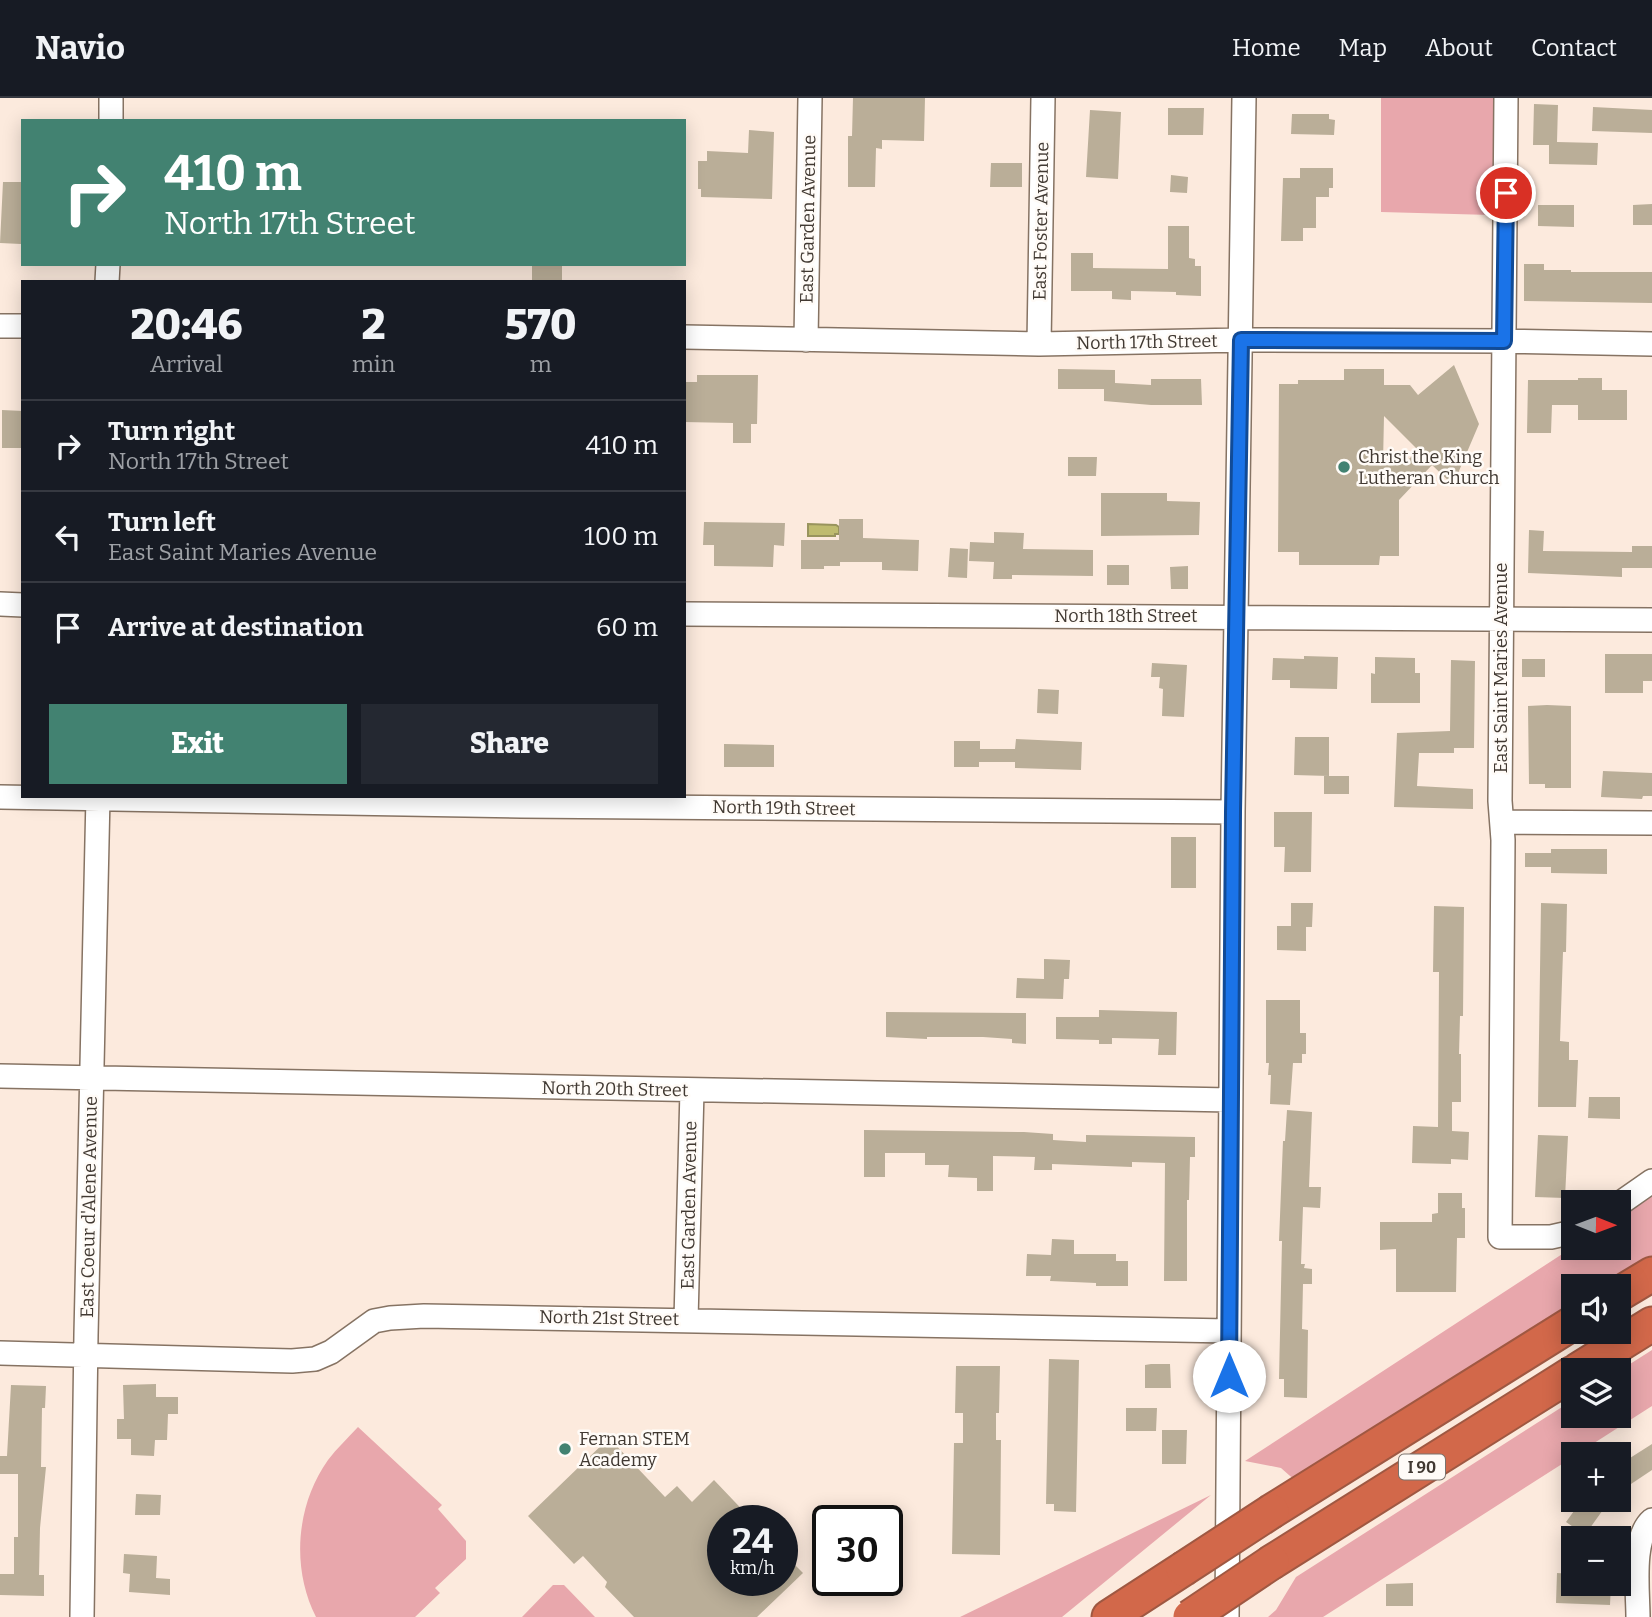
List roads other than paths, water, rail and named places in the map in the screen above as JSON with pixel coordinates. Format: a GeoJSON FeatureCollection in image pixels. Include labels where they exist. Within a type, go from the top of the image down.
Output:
{"type":"FeatureCollection","features":[{"type":"Feature","properties":{"kind":"highway"},"geometry":{"type":"LineString","coordinates":[[1631,1287],[1652,1274]]}},
{"type":"Feature","properties":{"kind":"highway"},"geometry":{"type":"LineString","coordinates":[[1597,1358],[1652,1324]]}},
{"type":"Feature","properties":{"kind":"highway","name":"I 90"},"geometry":{"type":"LineString","coordinates":[[1109,1617],[1272,1511],[1561,1330]]}},
{"type":"Feature","properties":{"kind":"highway","name":"I 90"},"geometry":{"type":"LineString","coordinates":[[1189,1617],[1561,1381]]}},
{"type":"Feature","properties":{"kind":"street"},"geometry":{"type":"LineString","coordinates":[[111,98],[111,119]]}},
{"type":"Feature","properties":{"kind":"street","name":"East Garden Avenue"},"geometry":{"type":"LineString","coordinates":[[806,340],[810,98]]}},
{"type":"Feature","properties":{"kind":"street","name":"East Foster Avenue"},"geometry":{"type":"LineString","coordinates":[[1039,344],[1044,98]]}},
{"type":"Feature","properties":{"kind":"street"},"geometry":{"type":"LineString","coordinates":[[1227,1617],[1233,812],[1244,98]]}},
{"type":"Feature","properties":{"kind":"street","name":"East Saint Maries Avenue"},"geometry":{"type":"LineString","coordinates":[[1506,98],[1500,1237],[1561,1235]]}},
{"type":"Feature","properties":{"kind":"street"},"geometry":{"type":"LineString","coordinates":[[0,326],[21,326]]}},
{"type":"Feature","properties":{"kind":"street","name":"North 17th Street"},"geometry":{"type":"LineString","coordinates":[[686,337],[1039,344],[1241,340],[1652,344]]}},
{"type":"Feature","properties":{"kind":"street"},"geometry":{"type":"LineString","coordinates":[[0,604],[21,605]]}},
{"type":"Feature","properties":{"kind":"street","name":"North 18th Street"},"geometry":{"type":"LineString","coordinates":[[686,614],[1652,620]]}},
{"type":"Feature","properties":{"kind":"street","name":"North 19th Street"},"geometry":{"type":"LineString","coordinates":[[0,797],[21,797]]}},
{"type":"Feature","properties":{"kind":"street","name":"North 19th Street"},"geometry":{"type":"LineString","coordinates":[[97,798],[521,801],[1233,812]]}},
{"type":"Feature","properties":{"kind":"street","name":"East Coeur d'Alene Avenue"},"geometry":{"type":"LineString","coordinates":[[82,1617],[97,798]]}},
{"type":"Feature","properties":{"kind":"street"},"geometry":{"type":"LineString","coordinates":[[1502,822],[1652,823]]}},
{"type":"Feature","properties":{"kind":"street","name":"North 20th Street"},"geometry":{"type":"LineString","coordinates":[[0,1076],[1230,1100]]}},
{"type":"Feature","properties":{"kind":"street","name":"East Garden Avenue"},"geometry":{"type":"LineString","coordinates":[[687,1320],[692,1090]]}},
{"type":"Feature","properties":{"kind":"street"},"geometry":{"type":"LineString","coordinates":[[1631,1196],[1652,1181]]}},
{"type":"Feature","properties":{"kind":"street","name":"North 21st Street"},"geometry":{"type":"LineString","coordinates":[[0,1353],[292,1361],[314,1359],[331,1352],[374,1321],[399,1317],[1229,1331]]}},
{"type":"Feature","properties":{"kind":"street"},"geometry":{"type":"LineString","coordinates":[[1638,1617],[1639,1550],[1642,1533],[1652,1520]]}},
{"type":"Feature","properties":{"kind":"place","name":"Christ the King Lutheran Church"},"geometry":{"type":"Point","coordinates":[1344,467]}},
{"type":"Feature","properties":{"kind":"place","name":"Fernan STEM Academy"},"geometry":{"type":"Point","coordinates":[565,1449]}}]}
